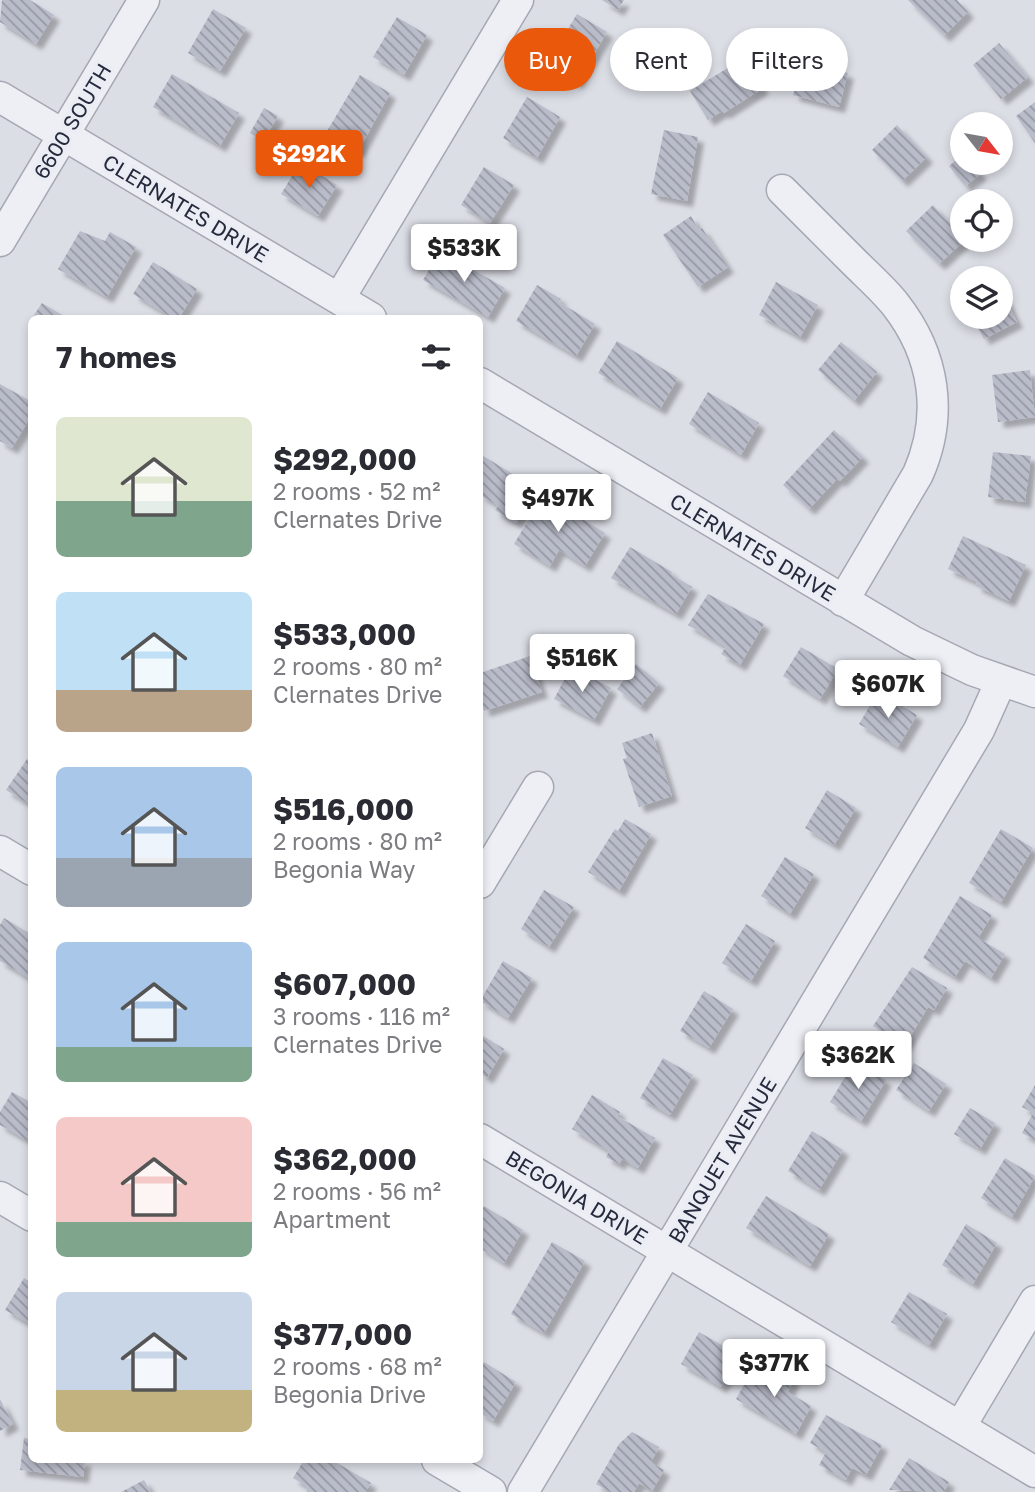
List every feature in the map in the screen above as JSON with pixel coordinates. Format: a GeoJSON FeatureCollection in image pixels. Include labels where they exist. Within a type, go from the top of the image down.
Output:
{"type":"FeatureCollection","features":[{"type":"Feature","properties":{"kind":"street","name":"6600 SOUTH"},"geometry":{"type":"LineString","coordinates":[[0,241],[144,0]]}},
{"type":"Feature","properties":{"kind":"street"},"geometry":{"type":"LineString","coordinates":[[339,299],[518,0]]}},
{"type":"Feature","properties":{"kind":"street","name":"CLERNATES DRIVE"},"geometry":{"type":"LineString","coordinates":[[0,97],[366,315]]}},
{"type":"Feature","properties":{"kind":"street"},"geometry":{"type":"LineString","coordinates":[[782,190],[893,301],[918,338],[927,360],[932,385],[934,409],[928,453],[844,601]]}},
{"type":"Feature","properties":{"kind":"street","name":"CLERNATES DRIVE"},"geometry":{"type":"LineString","coordinates":[[483,385],[844,601],[942,656],[1035,692]]}},
{"type":"Feature","properties":{"kind":"street","name":"BANQUET AVENUE"},"geometry":{"type":"LineString","coordinates":[[523,1492],[979,730],[1001,681]]}},
{"type":"Feature","properties":{"kind":"street"},"geometry":{"type":"LineString","coordinates":[[483,878],[538,786]]}},
{"type":"Feature","properties":{"kind":"street"},"geometry":{"type":"LineString","coordinates":[[0,851],[28,868]]}},
{"type":"Feature","properties":{"kind":"street","name":"BEGONIA DRIVE"},"geometry":{"type":"LineString","coordinates":[[483,1141],[1035,1472]]}},
{"type":"Feature","properties":{"kind":"street"},"geometry":{"type":"LineString","coordinates":[[0,1197],[28,1214]]}},
{"type":"Feature","properties":{"kind":"street"},"geometry":{"type":"LineString","coordinates":[[960,1427],[1035,1301]]}},
{"type":"Feature","properties":{"kind":"street"},"geometry":{"type":"LineString","coordinates":[[442,1463],[491,1492]]}},
{"type":"Feature","properties":{"kind":"building"},"geometry":{"type":"Polygon","coordinates":[[[2,0],[30,0],[54,15],[36,44],[0,22],[2,0]]]}},
{"type":"Feature","properties":{"kind":"building"},"geometry":{"type":"Polygon","coordinates":[[[602,0],[624,0],[618,10],[602,0]]]}},
{"type":"Feature","properties":{"kind":"building"},"geometry":{"type":"Polygon","coordinates":[[[908,0],[957,0],[968,12],[944,36],[908,0]]]}},
{"type":"Feature","properties":{"kind":"building"},"geometry":{"type":"Polygon","coordinates":[[[213,9],[246,28],[220,71],[188,53],[213,9]]]}},
{"type":"Feature","properties":{"kind":"building"},"geometry":{"type":"Polygon","coordinates":[[[577,14],[607,32],[596,51],[596,28],[568,28],[577,14]]]}},
{"type":"Feature","properties":{"kind":"building"},"geometry":{"type":"Polygon","coordinates":[[[397,17],[427,35],[404,75],[373,57],[397,17]]]}},
{"type":"Feature","properties":{"kind":"building"},"geometry":{"type":"Polygon","coordinates":[[[999,43],[1028,77],[1001,99],[973,65],[999,43]]]}},
{"type":"Feature","properties":{"kind":"building"},"geometry":{"type":"Polygon","coordinates":[[[726,69],[726,91],[758,91],[708,120],[690,91],[712,91],[712,78],[726,69]]]}},
{"type":"Feature","properties":{"kind":"building"},"geometry":{"type":"Polygon","coordinates":[[[172,74],[239,113],[220,146],[153,107],[172,74]]]}},
{"type":"Feature","properties":{"kind":"building"},"geometry":{"type":"Polygon","coordinates":[[[360,75],[390,93],[358,152],[326,133],[360,75]]]}},
{"type":"Feature","properties":{"kind":"building"},"geometry":{"type":"Polygon","coordinates":[[[794,91],[843,91],[839,107],[793,95],[794,91]]]}},
{"type":"Feature","properties":{"kind":"building"},"geometry":{"type":"Polygon","coordinates":[[[527,97],[560,117],[537,158],[503,138],[527,97]]]}},
{"type":"Feature","properties":{"kind":"building"},"geometry":{"type":"Polygon","coordinates":[[[1035,102],[1035,143],[1016,116],[1035,102]]]}},
{"type":"Feature","properties":{"kind":"building"},"geometry":{"type":"Polygon","coordinates":[[[264,108],[278,116],[263,141],[250,133],[264,108]]]}},
{"type":"Feature","properties":{"kind":"building"},"geometry":{"type":"Polygon","coordinates":[[[897,125],[927,157],[902,181],[872,150],[897,125]]]}},
{"type":"Feature","properties":{"kind":"building"},"geometry":{"type":"Polygon","coordinates":[[[664,130],[698,137],[687,201],[651,194],[664,130]]]}},
{"type":"Feature","properties":{"kind":"building"},"geometry":{"type":"Polygon","coordinates":[[[300,163],[337,185],[318,216],[281,194],[300,163]]]}},
{"type":"Feature","properties":{"kind":"building"},"geometry":{"type":"Polygon","coordinates":[[[484,167],[514,185],[490,223],[461,205],[484,167]]]}},
{"type":"Feature","properties":{"kind":"building"},"geometry":{"type":"Polygon","coordinates":[[[956,175],[980,175],[965,186],[956,175]]]}},
{"type":"Feature","properties":{"kind":"building"},"geometry":{"type":"Polygon","coordinates":[[[933,205],[950,224],[952,252],[939,264],[906,231],[933,205]]]}},
{"type":"Feature","properties":{"kind":"building"},"geometry":{"type":"Polygon","coordinates":[[[691,216],[728,267],[698,287],[663,235],[691,216]]]}},
{"type":"Feature","properties":{"kind":"building"},"geometry":{"type":"Polygon","coordinates":[[[80,231],[105,241],[110,232],[136,247],[107,297],[58,269],[80,231]]]}},
{"type":"Feature","properties":{"kind":"building"},"geometry":{"type":"Polygon","coordinates":[[[440,251],[505,288],[488,317],[423,280],[440,251]]]}},
{"type":"Feature","properties":{"kind":"building"},"geometry":{"type":"Polygon","coordinates":[[[153,262],[197,289],[181,315],[168,315],[133,294],[153,262]]]}},
{"type":"Feature","properties":{"kind":"building"},"geometry":{"type":"Polygon","coordinates":[[[776,282],[818,305],[800,337],[759,315],[776,282]]]}},
{"type":"Feature","properties":{"kind":"building"},"geometry":{"type":"Polygon","coordinates":[[[537,285],[595,324],[576,356],[516,321],[537,285]]]}},
{"type":"Feature","properties":{"kind":"building"},"geometry":{"type":"Polygon","coordinates":[[[42,303],[62,315],[34,315],[42,303]]]}},
{"type":"Feature","properties":{"kind":"building"},"geometry":{"type":"Polygon","coordinates":[[[979,329],[1003,329],[984,339],[979,329]]]}},
{"type":"Feature","properties":{"kind":"building"},"geometry":{"type":"Polygon","coordinates":[[[617,341],[678,378],[660,409],[598,373],[617,341]]]}},
{"type":"Feature","properties":{"kind":"building"},"geometry":{"type":"Polygon","coordinates":[[[841,342],[877,372],[854,401],[818,370],[841,342]]]}},
{"type":"Feature","properties":{"kind":"building"},"geometry":{"type":"Polygon","coordinates":[[[1030,370],[1035,417],[998,422],[992,375],[1030,370]]]}},
{"type":"Feature","properties":{"kind":"building"},"geometry":{"type":"Polygon","coordinates":[[[0,384],[28,400],[28,421],[12,448],[0,441],[0,384]]]}},
{"type":"Feature","properties":{"kind":"building"},"geometry":{"type":"Polygon","coordinates":[[[708,392],[759,423],[741,455],[689,424],[708,392]]]}},
{"type":"Feature","properties":{"kind":"building"},"geometry":{"type":"Polygon","coordinates":[[[834,430],[863,457],[840,481],[837,479],[809,509],[783,485],[834,430]]]}},
{"type":"Feature","properties":{"kind":"building"},"geometry":{"type":"Polygon","coordinates":[[[993,452],[1031,456],[1025,502],[988,497],[993,452]]]}},
{"type":"Feature","properties":{"kind":"building"},"geometry":{"type":"Polygon","coordinates":[[[483,456],[537,489],[516,523],[495,510],[498,506],[483,497],[483,456]]]}},
{"type":"Feature","properties":{"kind":"building"},"geometry":{"type":"Polygon","coordinates":[[[543,495],[605,533],[585,566],[559,550],[550,566],[514,544],[543,495]]]}},
{"type":"Feature","properties":{"kind":"building"},"geometry":{"type":"Polygon","coordinates":[[[963,536],[1026,565],[1009,601],[948,569],[963,536]]]}},
{"type":"Feature","properties":{"kind":"building"},"geometry":{"type":"Polygon","coordinates":[[[630,547],[692,587],[676,614],[611,578],[630,547]]]}},
{"type":"Feature","properties":{"kind":"building"},"geometry":{"type":"Polygon","coordinates":[[[708,594],[764,624],[740,665],[721,654],[726,647],[688,625],[708,594]]]}},
{"type":"Feature","properties":{"kind":"building"},"geometry":{"type":"Polygon","coordinates":[[[801,647],[838,669],[820,699],[783,676],[801,647]]]}},
{"type":"Feature","properties":{"kind":"building"},"geometry":{"type":"Polygon","coordinates":[[[530,656],[542,692],[484,711],[483,672],[530,656]]]}},
{"type":"Feature","properties":{"kind":"building"},"geometry":{"type":"Polygon","coordinates":[[[636,664],[659,683],[640,707],[617,689],[636,664]]]}},
{"type":"Feature","properties":{"kind":"building"},"geometry":{"type":"Polygon","coordinates":[[[571,667],[611,688],[594,720],[554,699],[571,667]]]}},
{"type":"Feature","properties":{"kind":"building"},"geometry":{"type":"Polygon","coordinates":[[[878,692],[917,715],[898,747],[859,724],[878,692]]]}},
{"type":"Feature","properties":{"kind":"building"},"geometry":{"type":"Polygon","coordinates":[[[652,733],[672,796],[639,807],[623,759],[627,758],[622,743],[652,733]]]}},
{"type":"Feature","properties":{"kind":"building"},"geometry":{"type":"Polygon","coordinates":[[[27,759],[28,760],[28,804],[6,790],[27,759]]]}},
{"type":"Feature","properties":{"kind":"building"},"geometry":{"type":"Polygon","coordinates":[[[827,790],[856,808],[834,845],[805,828],[827,790]]]}},
{"type":"Feature","properties":{"kind":"building"},"geometry":{"type":"Polygon","coordinates":[[[625,819],[651,834],[619,891],[588,872],[615,829],[618,831],[625,819]]]}},
{"type":"Feature","properties":{"kind":"building"},"geometry":{"type":"Polygon","coordinates":[[[1001,829],[1033,848],[1001,902],[969,883],[1001,829]]]}},
{"type":"Feature","properties":{"kind":"building"},"geometry":{"type":"Polygon","coordinates":[[[785,857],[814,874],[790,914],[761,896],[785,857]]]}},
{"type":"Feature","properties":{"kind":"building"},"geometry":{"type":"Polygon","coordinates":[[[544,890],[574,907],[549,947],[521,929],[544,890]]]}},
{"type":"Feature","properties":{"kind":"building"},"geometry":{"type":"Polygon","coordinates":[[[960,896],[992,915],[978,938],[1005,954],[991,978],[965,961],[955,977],[923,958],[960,896]]]}},
{"type":"Feature","properties":{"kind":"building"},"geometry":{"type":"Polygon","coordinates":[[[4,918],[28,933],[28,978],[0,961],[0,925],[4,918]]]}},
{"type":"Feature","properties":{"kind":"building"},"geometry":{"type":"Polygon","coordinates":[[[746,924],[775,941],[751,981],[722,963],[746,924]]]}},
{"type":"Feature","properties":{"kind":"building"},"geometry":{"type":"Polygon","coordinates":[[[503,961],[532,978],[508,1018],[483,1003],[483,996],[503,961]]]}},
{"type":"Feature","properties":{"kind":"building"},"geometry":{"type":"Polygon","coordinates":[[[912,967],[947,988],[934,1010],[928,1007],[905,1045],[873,1026],[912,967]]]}},
{"type":"Feature","properties":{"kind":"building"},"geometry":{"type":"Polygon","coordinates":[[[704,991],[733,1009],[709,1048],[680,1031],[704,991]]]}},
{"type":"Feature","properties":{"kind":"building"},"geometry":{"type":"Polygon","coordinates":[[[483,1036],[504,1049],[487,1078],[483,1075],[483,1036]]]}},
{"type":"Feature","properties":{"kind":"building"},"geometry":{"type":"Polygon","coordinates":[[[663,1058],[693,1075],[670,1115],[640,1098],[663,1058]]]}},
{"type":"Feature","properties":{"kind":"building"},"geometry":{"type":"Polygon","coordinates":[[[854,1062],[886,1080],[861,1121],[830,1102],[854,1062]]]}},
{"type":"Feature","properties":{"kind":"building"},"geometry":{"type":"Polygon","coordinates":[[[914,1063],[946,1084],[929,1111],[896,1090],[914,1063]]]}},
{"type":"Feature","properties":{"kind":"building"},"geometry":{"type":"Polygon","coordinates":[[[1035,1085],[1035,1140],[1022,1133],[1033,1113],[1022,1107],[1035,1085]]]}},
{"type":"Feature","properties":{"kind":"building"},"geometry":{"type":"Polygon","coordinates":[[[12,1092],[28,1101],[28,1141],[0,1125],[0,1112],[12,1092]]]}},
{"type":"Feature","properties":{"kind":"building"},"geometry":{"type":"Polygon","coordinates":[[[592,1095],[620,1112],[617,1116],[655,1138],[638,1168],[622,1159],[619,1164],[606,1157],[609,1151],[572,1129],[592,1095]]]}},
{"type":"Feature","properties":{"kind":"building"},"geometry":{"type":"Polygon","coordinates":[[[970,1108],[995,1123],[980,1149],[954,1134],[970,1108]]]}},
{"type":"Feature","properties":{"kind":"building"},"geometry":{"type":"Polygon","coordinates":[[[812,1131],[843,1150],[819,1190],[788,1171],[812,1131]]]}},
{"type":"Feature","properties":{"kind":"building"},"geometry":{"type":"Polygon","coordinates":[[[1005,1158],[1035,1176],[1012,1217],[981,1198],[1005,1158]]]}},
{"type":"Feature","properties":{"kind":"building"},"geometry":{"type":"Polygon","coordinates":[[[766,1196],[829,1234],[810,1266],[746,1228],[766,1196]]]}},
{"type":"Feature","properties":{"kind":"building"},"geometry":{"type":"Polygon","coordinates":[[[484,1206],[523,1230],[504,1263],[483,1250],[484,1206]]]}},
{"type":"Feature","properties":{"kind":"building"},"geometry":{"type":"Polygon","coordinates":[[[966,1224],[997,1243],[973,1284],[942,1265],[966,1224]]]}},
{"type":"Feature","properties":{"kind":"building"},"geometry":{"type":"Polygon","coordinates":[[[552,1242],[585,1261],[544,1333],[511,1314],[552,1242]]]}},
{"type":"Feature","properties":{"kind":"building"},"geometry":{"type":"Polygon","coordinates":[[[24,1278],[28,1280],[28,1323],[5,1310],[24,1278]]]}},
{"type":"Feature","properties":{"kind":"building"},"geometry":{"type":"Polygon","coordinates":[[[909,1292],[947,1314],[929,1345],[891,1322],[909,1292]]]}},
{"type":"Feature","properties":{"kind":"building"},"geometry":{"type":"Polygon","coordinates":[[[699,1332],[739,1355],[721,1387],[681,1364],[699,1332]]]}},
{"type":"Feature","properties":{"kind":"building"},"geometry":{"type":"Polygon","coordinates":[[[483,1364],[516,1382],[493,1421],[483,1415],[483,1364]]]}},
{"type":"Feature","properties":{"kind":"building"},"geometry":{"type":"Polygon","coordinates":[[[754,1367],[769,1376],[774,1368],[794,1380],[788,1392],[811,1406],[796,1434],[736,1399],[754,1367]]]}},
{"type":"Feature","properties":{"kind":"building"},"geometry":{"type":"Polygon","coordinates":[[[0,1399],[13,1424],[0,1431],[0,1399]]]}},
{"type":"Feature","properties":{"kind":"building"},"geometry":{"type":"Polygon","coordinates":[[[826,1415],[882,1445],[866,1475],[852,1468],[846,1480],[819,1465],[826,1452],[810,1443],[826,1415]]]}},
{"type":"Feature","properties":{"kind":"building"},"geometry":{"type":"Polygon","coordinates":[[[632,1432],[659,1447],[651,1462],[664,1470],[652,1491],[639,1483],[634,1492],[610,1492],[596,1484],[619,1444],[632,1432]]]}},
{"type":"Feature","properties":{"kind":"building"},"geometry":{"type":"Polygon","coordinates":[[[24,1438],[28,1438],[28,1463],[85,1463],[83,1477],[20,1470],[24,1438]]]}},
{"type":"Feature","properties":{"kind":"building"},"geometry":{"type":"Polygon","coordinates":[[[909,1458],[949,1482],[944,1492],[889,1490],[909,1458]]]}},
{"type":"Feature","properties":{"kind":"building"},"geometry":{"type":"Polygon","coordinates":[[[302,1463],[337,1463],[371,1483],[365,1492],[308,1492],[308,1487],[293,1478],[302,1463]]]}},
{"type":"Feature","properties":{"kind":"building"},"geometry":{"type":"Polygon","coordinates":[[[144,1480],[151,1492],[121,1492],[144,1480]]]}}]}
